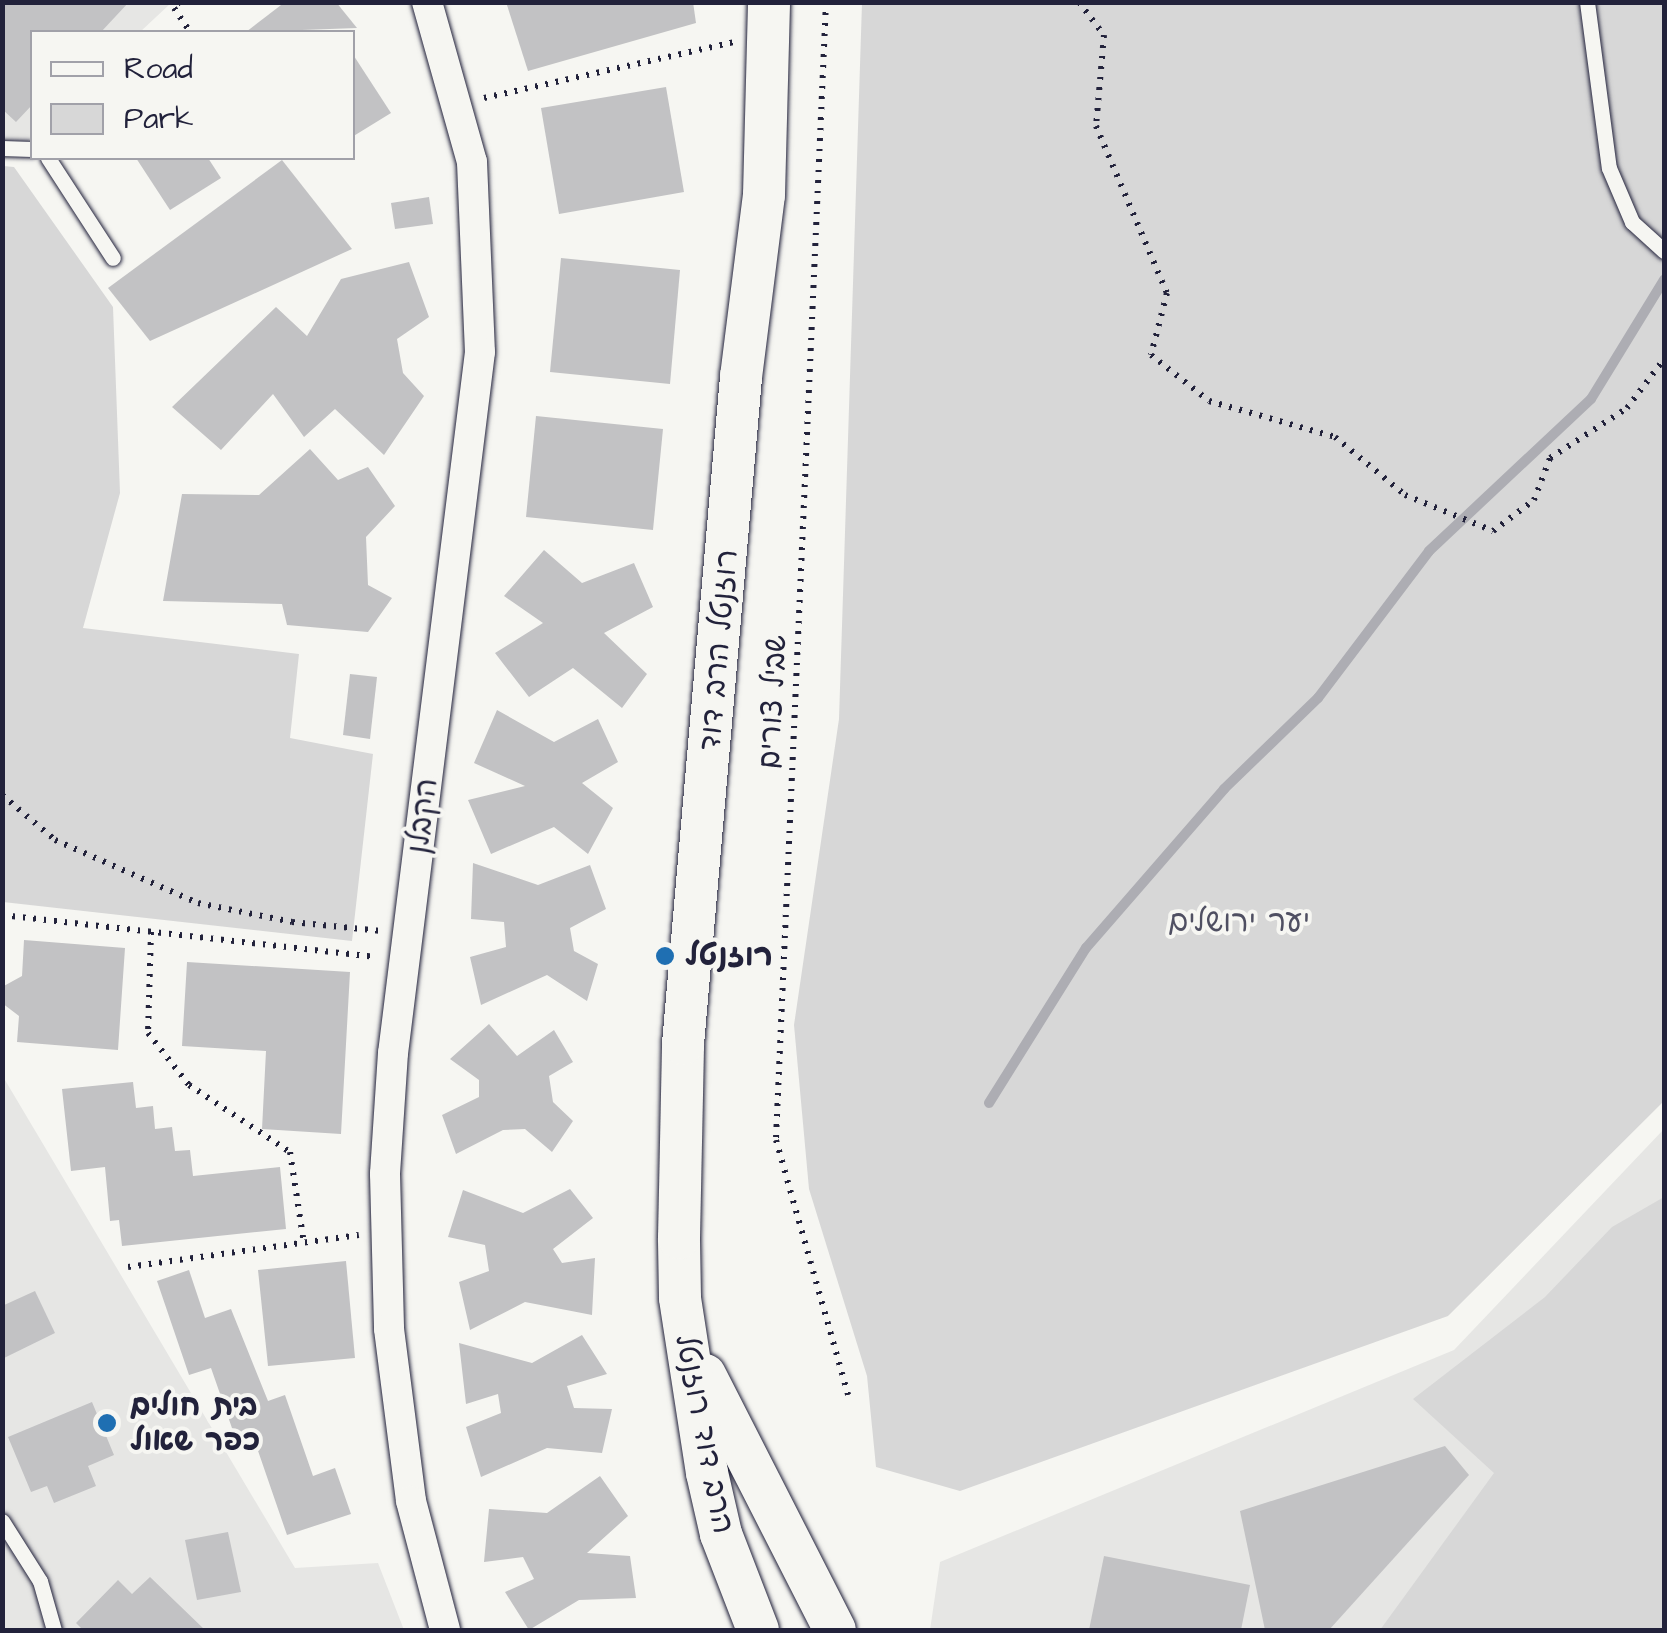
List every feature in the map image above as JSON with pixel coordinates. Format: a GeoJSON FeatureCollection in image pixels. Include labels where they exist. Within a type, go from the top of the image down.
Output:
{"type":"FeatureCollection","features":[{"type":"Feature","properties":{"kind":"street","name":"הקבלן"},"geometry":{"type":"LineString","coordinates":[[428,2],[472,162],[480,352],[391,1087],[386,1231],[388,1329],[411,1502],[445,1630]]}},
{"type":"Feature","properties":{"kind":"street","name":"רוזנטל הרב דוד"},"geometry":{"type":"LineString","coordinates":[[680,1298],[683,1044],[741,378],[764,195],[769,18]]}},
{"type":"Feature","properties":{"kind":"street","name":"הרב דוד רוזנטל"},"geometry":{"type":"LineString","coordinates":[[680,1298],[692,1398],[721,1534],[758,1630]]}},
{"type":"Feature","properties":{"kind":"street","name":"הרב דוד רוזנטל"},"geometry":{"type":"LineString","coordinates":[[680,1298],[706,1380],[835,1630]]}},
{"type":"Feature","properties":{"kind":"lane"},"geometry":{"type":"LineString","coordinates":[[1587,2],[1609,168],[1632,222],[1664,251]]}},
{"type":"Feature","properties":{"kind":"lane"},"geometry":{"type":"LineString","coordinates":[[2,148],[30,149]]}},
{"type":"Feature","properties":{"kind":"lane"},"geometry":{"type":"LineString","coordinates":[[49,160],[113,258]]}},
{"type":"Feature","properties":{"kind":"lane"},"geometry":{"type":"LineString","coordinates":[[2,1521],[40,1580],[54,1630]]}},
{"type":"Feature","properties":{"kind":"path"},"geometry":{"type":"LineString","coordinates":[[178,2],[174,8],[189,30]]}},
{"type":"Feature","properties":{"kind":"path","name":"שביל צורים"},"geometry":{"type":"LineString","coordinates":[[826,2],[776,1140],[848,1394]]}},
{"type":"Feature","properties":{"kind":"path"},"geometry":{"type":"LineString","coordinates":[[1079,2],[1104,35],[1096,126],[1167,293],[1151,355],[1209,401],[1335,436],[1405,495],[1493,531],[1534,500],[1550,458],[1628,408],[1664,359]]}},
{"type":"Feature","properties":{"kind":"path"},"geometry":{"type":"LineString","coordinates":[[458,104],[769,18]]}},
{"type":"Feature","properties":{"kind":"path"},"geometry":{"type":"LineString","coordinates":[[2,795],[55,840],[198,902],[406,947]]}},
{"type":"Feature","properties":{"kind":"path"},"geometry":{"type":"LineString","coordinates":[[2,916],[151,932],[406,947]]}},
{"type":"Feature","properties":{"kind":"path"},"geometry":{"type":"LineString","coordinates":[[151,932],[148,1034],[188,1085],[290,1152],[304,1243]]}},
{"type":"Feature","properties":{"kind":"path"},"geometry":{"type":"LineString","coordinates":[[128,1267],[386,1231]]}},
{"type":"Feature","properties":{"kind":"shaded area"},"geometry":{"type":"Polygon","coordinates":[[[3,3],[171,3],[142,30],[30,30],[30,138],[24,145],[3,144],[3,3]]]}},
{"type":"Feature","properties":{"kind":"shaded area","name":"בית חולים כפר שאול"},"geometry":{"type":"Polygon","coordinates":[[[2,1075],[295,1568],[378,1563],[404,1630],[3,1630],[2,1075]]]}},
{"type":"Feature","properties":{"kind":"shaded area"},"geometry":{"type":"Polygon","coordinates":[[[1664,1129],[1664,1630],[930,1630],[940,1562],[1454,1350],[1664,1129]]]}},
{"type":"Feature","properties":{"kind":"green space","name":"יער ירושלים"},"geometry":{"type":"Polygon","coordinates":[[[862,3],[1664,3],[1664,1101],[1448,1316],[960,1491],[876,1467],[867,1376],[809,1189],[794,1025],[839,719],[862,3]]]}},
{"type":"Feature","properties":{"kind":"green space"},"geometry":{"type":"Polygon","coordinates":[[[3,166],[14,167],[113,307],[120,493],[83,628],[299,654],[290,738],[373,754],[352,941],[3,902],[3,166]]]}},
{"type":"Feature","properties":{"kind":"green space"},"geometry":{"type":"Polygon","coordinates":[[[1664,1197],[1664,1630],[1380,1630],[1494,1473],[1413,1399],[1545,1297],[1612,1227],[1664,1197]]]}},
{"type":"Feature","properties":{"kind":"building"},"geometry":{"type":"Polygon","coordinates":[[[2,2],[129,2],[103,30],[30,30],[30,107],[16,122],[2,109],[2,2]]]}},
{"type":"Feature","properties":{"kind":"building"},"geometry":{"type":"Polygon","coordinates":[[[285,2],[336,2],[357,28],[302,30],[249,30],[285,2]]]}},
{"type":"Feature","properties":{"kind":"building"},"geometry":{"type":"Polygon","coordinates":[[[506,2],[693,2],[696,23],[528,71],[506,2]]]}},
{"type":"Feature","properties":{"kind":"building"},"geometry":{"type":"Polygon","coordinates":[[[355,58],[391,113],[355,135],[355,58]]]}},
{"type":"Feature","properties":{"kind":"building"},"geometry":{"type":"Polygon","coordinates":[[[666,87],[684,192],[559,214],[541,108],[666,87]]]}},
{"type":"Feature","properties":{"kind":"building"},"geometry":{"type":"Polygon","coordinates":[[[137,160],[209,160],[221,178],[170,210],[137,160]]]}},
{"type":"Feature","properties":{"kind":"building"},"geometry":{"type":"Polygon","coordinates":[[[282,160],[352,249],[150,341],[108,288],[282,160]]]}},
{"type":"Feature","properties":{"kind":"building"},"geometry":{"type":"Polygon","coordinates":[[[429,197],[433,224],[395,229],[391,203],[429,197]]]}},
{"type":"Feature","properties":{"kind":"building"},"geometry":{"type":"Polygon","coordinates":[[[561,258],[680,270],[670,384],[550,372],[561,258]]]}},
{"type":"Feature","properties":{"kind":"building"},"geometry":{"type":"Polygon","coordinates":[[[409,262],[429,317],[397,339],[403,373],[424,396],[384,455],[335,409],[304,437],[273,394],[221,450],[172,407],[276,307],[307,336],[341,279],[409,262]]]}},
{"type":"Feature","properties":{"kind":"building"},"geometry":{"type":"Polygon","coordinates":[[[536,416],[663,429],[653,530],[526,517],[536,416]]]}},
{"type":"Feature","properties":{"kind":"building"},"geometry":{"type":"Polygon","coordinates":[[[310,449],[338,480],[368,467],[395,506],[366,537],[368,585],[392,598],[368,632],[287,625],[282,604],[163,601],[182,494],[259,495],[310,449]]]}},
{"type":"Feature","properties":{"kind":"building"},"geometry":{"type":"Polygon","coordinates":[[[544,550],[582,583],[634,563],[653,607],[604,633],[647,674],[622,708],[573,668],[529,697],[495,653],[543,623],[504,596],[544,550]]]}},
{"type":"Feature","properties":{"kind":"building"},"geometry":{"type":"Polygon","coordinates":[[[350,674],[377,677],[370,739],[343,735],[350,674]]]}},
{"type":"Feature","properties":{"kind":"building"},"geometry":{"type":"Polygon","coordinates":[[[497,710],[554,742],[598,719],[618,762],[582,783],[613,808],[588,854],[554,827],[491,854],[468,800],[525,786],[474,763],[497,710]]]}},
{"type":"Feature","properties":{"kind":"building"},"geometry":{"type":"Polygon","coordinates":[[[473,863],[538,885],[590,865],[606,909],[570,928],[574,951],[598,964],[587,1001],[547,975],[481,1005],[470,957],[506,947],[504,922],[471,919],[473,863]]]}},
{"type":"Feature","properties":{"kind":"building"},"geometry":{"type":"Polygon","coordinates":[[[24,940],[125,948],[118,1050],[17,1042],[19,1016],[2,1003],[2,987],[22,976],[24,940]]]}},
{"type":"Feature","properties":{"kind":"building"},"geometry":{"type":"Polygon","coordinates":[[[187,962],[350,972],[341,1134],[262,1129],[266,1051],[182,1046],[187,962]]]}},
{"type":"Feature","properties":{"kind":"building"},"geometry":{"type":"Polygon","coordinates":[[[489,1024],[517,1056],[554,1030],[573,1062],[549,1076],[553,1102],[573,1121],[552,1152],[525,1129],[503,1130],[456,1154],[442,1115],[479,1097],[479,1080],[450,1059],[489,1024]]]}},
{"type":"Feature","properties":{"kind":"building"},"geometry":{"type":"Polygon","coordinates":[[[133,1082],[136,1108],[153,1106],[155,1129],[172,1127],[175,1151],[190,1150],[193,1176],[280,1167],[286,1229],[122,1246],[119,1220],[110,1221],[105,1167],[71,1171],[62,1089],[133,1082]]]}},
{"type":"Feature","properties":{"kind":"building"},"geometry":{"type":"Polygon","coordinates":[[[570,1189],[593,1218],[553,1249],[562,1263],[595,1258],[592,1315],[525,1302],[470,1330],[459,1282],[489,1271],[485,1245],[448,1237],[463,1190],[523,1213],[570,1189]]]}},
{"type":"Feature","properties":{"kind":"building"},"geometry":{"type":"Polygon","coordinates":[[[346,1261],[355,1358],[268,1366],[258,1270],[346,1261]]]}},
{"type":"Feature","properties":{"kind":"building"},"geometry":{"type":"Polygon","coordinates":[[[189,1270],[205,1318],[231,1309],[268,1401],[285,1395],[313,1476],[335,1468],[351,1514],[287,1535],[256,1445],[240,1451],[211,1368],[189,1375],[157,1281],[189,1270]]]}},
{"type":"Feature","properties":{"kind":"building"},"geometry":{"type":"Polygon","coordinates":[[[35,1291],[55,1333],[2,1359],[2,1306],[35,1291]]]}},
{"type":"Feature","properties":{"kind":"building"},"geometry":{"type":"Polygon","coordinates":[[[582,1335],[607,1374],[567,1386],[574,1408],[612,1409],[602,1453],[547,1448],[481,1477],[466,1427],[501,1413],[498,1394],[466,1404],[459,1343],[532,1363],[582,1335]]]}},
{"type":"Feature","properties":{"kind":"building"},"geometry":{"type":"Polygon","coordinates":[[[92,1402],[114,1455],[88,1466],[96,1486],[54,1503],[47,1486],[31,1492],[8,1437],[92,1402]]]}},
{"type":"Feature","properties":{"kind":"building"},"geometry":{"type":"Polygon","coordinates":[[[1445,1446],[1469,1475],[1329,1630],[1265,1630],[1240,1511],[1445,1446]]]}},
{"type":"Feature","properties":{"kind":"building"},"geometry":{"type":"Polygon","coordinates":[[[600,1476],[628,1516],[587,1553],[630,1556],[636,1598],[579,1600],[529,1630],[505,1592],[534,1579],[523,1557],[484,1562],[489,1509],[547,1513],[600,1476]]]}},
{"type":"Feature","properties":{"kind":"building"},"geometry":{"type":"Polygon","coordinates":[[[228,1532],[241,1592],[197,1600],[185,1540],[228,1532]]]}},
{"type":"Feature","properties":{"kind":"building"},"geometry":{"type":"Polygon","coordinates":[[[1104,1556],[1250,1585],[1241,1630],[1089,1630],[1104,1556]]]}},
{"type":"Feature","properties":{"kind":"building"},"geometry":{"type":"Polygon","coordinates":[[[150,1577],[205,1630],[83,1630],[76,1623],[118,1580],[132,1594],[150,1577]]]}},
{"type":"Feature","properties":{"kind":"waterway"},"geometry":{"type":"LineString","coordinates":[[989,1103],[1086,948],[1224,789],[1318,698],[1429,551],[1591,399],[1664,280]]}},
{"type":"Feature","properties":{"kind":"place","name":"רוזנטל"},"geometry":{"type":"Point","coordinates":[665,956]}},
{"type":"Feature","properties":{"kind":"place","name":"בית חולים כפר שאול"},"geometry":{"type":"Point","coordinates":[107,1423]}}]}
